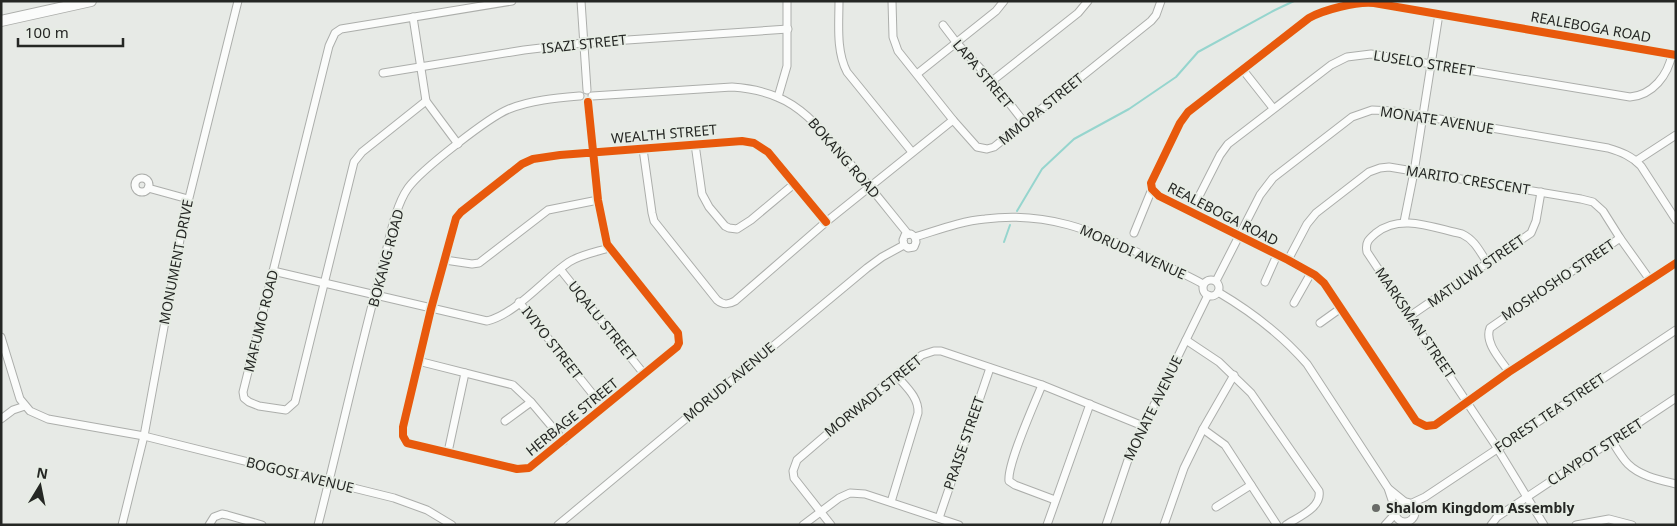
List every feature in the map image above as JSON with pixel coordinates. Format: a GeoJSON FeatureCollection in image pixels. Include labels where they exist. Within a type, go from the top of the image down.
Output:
{"type":"FeatureCollection","features":[{"type":"Feature","properties":{"kind":"highway"},"geometry":{"type":"LineString","coordinates":[[1,21],[91,1]]}},
{"type":"Feature","properties":{"kind":"street","name":"MONUMENT DRIVE"},"geometry":{"type":"LineString","coordinates":[[122,525],[144,436],[188,199],[238,1]]}},
{"type":"Feature","properties":{"kind":"street","name":"MAFUMO ROAD"},"geometry":{"type":"LineString","coordinates":[[426,101],[362,152],[354,162],[295,402],[286,410],[258,406],[248,402],[244,398],[243,392],[333,36],[341,29],[512,1]]}},
{"type":"Feature","properties":{"kind":"street"},"geometry":{"type":"LineString","coordinates":[[273,271],[431,310],[487,321],[494,320],[572,260],[609,248],[598,200],[591,94],[587,90],[581,1]]}},
{"type":"Feature","properties":{"kind":"street"},"geometry":{"type":"LineString","coordinates":[[778,97],[787,69],[787,1]]}},
{"type":"Feature","properties":{"kind":"street"},"geometry":{"type":"LineString","coordinates":[[839,1],[840,53],[844,65],[912,152]]}},
{"type":"Feature","properties":{"kind":"street","name":"MMOPA STREET"},"geometry":{"type":"LineString","coordinates":[[892,1],[894,44],[953,120],[977,148],[982,149],[994,147],[1151,21],[1156,15],[1161,1]]}},
{"type":"Feature","properties":{"kind":"street"},"geometry":{"type":"LineString","coordinates":[[917,74],[996,11],[1004,1]]}},
{"type":"Feature","properties":{"kind":"street"},"geometry":{"type":"LineString","coordinates":[[992,81],[1078,13],[1088,1]]}},
{"type":"Feature","properties":{"kind":"street","name":"REALEBOGA ROAD"},"geometry":{"type":"LineString","coordinates":[[1674,55],[1370,2],[1317,14],[1309,18],[1185,115],[1152,179],[1152,189],[1159,196],[1310,272],[1324,283],[1419,424],[1426,426],[1434,425],[1509,372],[1676,264]]}},
{"type":"Feature","properties":{"kind":"street"},"geometry":{"type":"LineString","coordinates":[[1404,222],[1414,172],[1439,14]]}},
{"type":"Feature","properties":{"kind":"street"},"geometry":{"type":"LineString","coordinates":[[413,18],[426,101],[458,144]]}},
{"type":"Feature","properties":{"kind":"street","name":"LAPA STREET"},"geometry":{"type":"LineString","coordinates":[[942,25],[992,81],[1024,122]]}},
{"type":"Feature","properties":{"kind":"street","name":"ISAZI STREET"},"geometry":{"type":"LineString","coordinates":[[383,73],[583,43],[788,29]]}},
{"type":"Feature","properties":{"kind":"street","name":"LUSELO STREET"},"geometry":{"type":"LineString","coordinates":[[1191,212],[1224,149],[1273,108],[1331,65],[1347,57],[1371,54],[1630,97],[1642,94],[1660,81],[1674,55]]}},
{"type":"Feature","properties":{"kind":"street"},"geometry":{"type":"LineString","coordinates":[[1243,70],[1273,108]]}},
{"type":"Feature","properties":{"kind":"street","name":"BOKANG ROAD"},"geometry":{"type":"LineString","coordinates":[[590,99],[732,87],[778,97],[808,116],[912,235]]}},
{"type":"Feature","properties":{"kind":"street"},"geometry":{"type":"LineString","coordinates":[[587,90],[580,96],[582,101],[590,99]]}},
{"type":"Feature","properties":{"kind":"street","name":"BOKANG ROAD"},"geometry":{"type":"LineString","coordinates":[[318,525],[375,295],[398,212],[408,188],[417,178],[458,144],[508,109],[542,100],[580,96]]}},
{"type":"Feature","properties":{"kind":"street","name":"MONATE AVENUE"},"geometry":{"type":"LineString","coordinates":[[1216,281],[1260,195],[1273,178],[1352,117],[1367,110],[1380,109],[1423,116],[1608,148],[1626,154],[1642,166],[1676,220]]}},
{"type":"Feature","properties":{"kind":"street"},"geometry":{"type":"LineString","coordinates":[[643,149],[653,219],[717,300],[726,304],[734,302],[826,222],[953,120]]}},
{"type":"Feature","properties":{"kind":"street"},"geometry":{"type":"LineString","coordinates":[[1636,161],[1676,135]]}},
{"type":"Feature","properties":{"kind":"street","name":"WEALTH STREET"},"geometry":{"type":"LineString","coordinates":[[412,444],[406,441],[403,431],[418,361],[454,223],[459,214],[522,164],[533,159],[594,152],[742,141],[754,143],[768,152],[826,222]]}},
{"type":"Feature","properties":{"kind":"street"},"geometry":{"type":"LineString","coordinates":[[695,144],[702,194],[709,207],[725,226],[729,228],[736,229],[751,220],[794,184]]}},
{"type":"Feature","properties":{"kind":"street","name":"MARITO CRESCENT"},"geometry":{"type":"LineString","coordinates":[[1288,260],[1311,218],[1369,172],[1389,167],[1593,202],[1602,211],[1650,280]]}},
{"type":"Feature","properties":{"kind":"street"},"geometry":{"type":"LineString","coordinates":[[148,188],[188,199]]}},
{"type":"Feature","properties":{"kind":"street"},"geometry":{"type":"LineString","coordinates":[[1134,233],[1152,189]]}},
{"type":"Feature","properties":{"kind":"street","name":"MATULWI STREET"},"geometry":{"type":"LineString","coordinates":[[1410,316],[1488,264],[1531,232],[1536,221],[1541,192]]}},
{"type":"Feature","properties":{"kind":"street"},"geometry":{"type":"LineString","coordinates":[[445,260],[472,264],[479,263],[548,210],[598,200]]}},
{"type":"Feature","properties":{"kind":"street","name":"MORUDI AVENUE"},"geometry":{"type":"LineString","coordinates":[[558,525],[867,268],[904,245],[908,248],[914,247],[916,242],[912,235],[984,219],[1028,217],[1053,221],[1101,235],[1204,284]]}},
{"type":"Feature","properties":{"kind":"street","name":"MARKSMAN STREET"},"geometry":{"type":"LineString","coordinates":[[1488,264],[1469,237],[1404,222],[1382,228],[1368,239],[1366,248],[1528,496],[1544,525]]}},
{"type":"Feature","properties":{"kind":"street"},"geometry":{"type":"LineString","coordinates":[[904,245],[902,240],[912,235]]}},
{"type":"Feature","properties":{"kind":"street","name":"MOSHOSHO STREET"},"geometry":{"type":"LineString","coordinates":[[1509,372],[1491,344],[1488,334],[1490,328],[1620,238]]}},
{"type":"Feature","properties":{"kind":"street","name":"HERBAGE STREET"},"geometry":{"type":"LineString","coordinates":[[412,444],[517,469],[525,469],[564,441],[603,406],[677,348],[678,333],[609,248]]}},
{"type":"Feature","properties":{"kind":"street"},"geometry":{"type":"LineString","coordinates":[[1265,282],[1277,255]]}},
{"type":"Feature","properties":{"kind":"street","name":"UQALU STREET"},"geometry":{"type":"LineString","coordinates":[[560,269],[644,374]]}},
{"type":"Feature","properties":{"kind":"street"},"geometry":{"type":"LineString","coordinates":[[1294,303],[1310,272]]}},
{"type":"Feature","properties":{"kind":"street"},"geometry":{"type":"LineString","coordinates":[[1209,280],[1216,281],[1219,286],[1218,292],[1213,296],[1208,296],[1204,292],[1204,284],[1209,280]]}},
{"type":"Feature","properties":{"kind":"street"},"geometry":{"type":"LineString","coordinates":[[1218,292],[1267,324],[1307,364],[1388,488],[1403,518],[1416,525]]}},
{"type":"Feature","properties":{"kind":"street","name":"MONATE AVENUE"},"geometry":{"type":"LineString","coordinates":[[1106,525],[1130,454],[1208,296]]}},
{"type":"Feature","properties":{"kind":"street","name":"IVIYO STREET"},"geometry":{"type":"LineString","coordinates":[[519,302],[603,406]]}},
{"type":"Feature","properties":{"kind":"street"},"geometry":{"type":"LineString","coordinates":[[1320,323],[1341,308]]}},
{"type":"Feature","properties":{"kind":"street","name":"FOREST TEA STREET"},"geometry":{"type":"LineString","coordinates":[[1403,518],[1400,503],[1410,505],[1422,502],[1425,497],[1676,330]]}},
{"type":"Feature","properties":{"kind":"street"},"geometry":{"type":"LineString","coordinates":[[1,337],[13,379],[20,399],[25,406],[13,410],[1,420]]}},
{"type":"Feature","properties":{"kind":"street"},"geometry":{"type":"LineString","coordinates":[[1186,340],[1219,362],[1251,393],[1264,409],[1319,491],[1320,498],[1316,504],[1286,525]]}},
{"type":"Feature","properties":{"kind":"street","name":"MORWADI STREET"},"geometry":{"type":"LineString","coordinates":[[831,525],[794,478],[793,471],[797,460],[896,375],[922,355],[934,350],[1042,386],[1143,426]]}},
{"type":"Feature","properties":{"kind":"street"},"geometry":{"type":"LineString","coordinates":[[418,361],[513,385],[564,441]]}},
{"type":"Feature","properties":{"kind":"street","name":"PRAISE STREET"},"geometry":{"type":"LineString","coordinates":[[939,518],[990,368]]}},
{"type":"Feature","properties":{"kind":"street"},"geometry":{"type":"LineString","coordinates":[[448,452],[465,372]]}},
{"type":"Feature","properties":{"kind":"street"},"geometry":{"type":"LineString","coordinates":[[891,502],[918,407],[913,395],[896,375]]}},
{"type":"Feature","properties":{"kind":"street"},"geometry":{"type":"LineString","coordinates":[[1164,525],[1180,476],[1203,429],[1234,376]]}},
{"type":"Feature","properties":{"kind":"street"},"geometry":{"type":"LineString","coordinates":[[1042,386],[1012,462],[1009,477],[1010,481],[1015,485],[1055,500]]}},
{"type":"Feature","properties":{"kind":"street","name":"CLAYPOT STREET"},"geometry":{"type":"LineString","coordinates":[[1491,525],[1497,517],[1676,398]]}},
{"type":"Feature","properties":{"kind":"street"},"geometry":{"type":"LineString","coordinates":[[505,422],[530,402]]}},
{"type":"Feature","properties":{"kind":"street"},"geometry":{"type":"LineString","coordinates":[[1047,525],[1090,404]]}},
{"type":"Feature","properties":{"kind":"street","name":"BOGOSI AVENUE"},"geometry":{"type":"LineString","coordinates":[[25,406],[48,419],[144,436],[404,501],[427,510],[452,525]]}},
{"type":"Feature","properties":{"kind":"street"},"geometry":{"type":"LineString","coordinates":[[1203,429],[1225,445],[1277,525]]}},
{"type":"Feature","properties":{"kind":"street"},"geometry":{"type":"LineString","coordinates":[[1612,441],[1624,460],[1633,469],[1676,484]]}},
{"type":"Feature","properties":{"kind":"street"},"geometry":{"type":"LineString","coordinates":[[1216,507],[1251,484]]}},
{"type":"Feature","properties":{"kind":"street"},"geometry":{"type":"LineString","coordinates":[[1386,525],[1403,518],[1410,505],[1388,488]]}},
{"type":"Feature","properties":{"kind":"street"},"geometry":{"type":"LineString","coordinates":[[803,525],[839,498],[850,493],[865,494],[958,525]]}},
{"type":"Feature","properties":{"kind":"street"},"geometry":{"type":"LineString","coordinates":[[209,525],[214,517],[222,514],[262,525]]}},
{"type":"Feature","properties":{"kind":"street"},"geometry":{"type":"LineString","coordinates":[[1576,525],[1609,519],[1632,525]]}},
{"type":"Feature","properties":{"kind":"waterway"},"geometry":{"type":"LineString","coordinates":[[1017,211],[1042,169],[1074,139],[1129,109],[1176,77],[1198,52],[1294,1]]}},
{"type":"Feature","properties":{"kind":"waterway"},"geometry":{"type":"LineString","coordinates":[[1004,242],[1010,225]]}},
{"type":"Feature","properties":{"kind":"cycle path"},"geometry":{"type":"LineString","coordinates":[[1676,55],[1374,3],[1359,3],[1340,7],[1309,18],[1188,112],[1180,123],[1151,183],[1152,189],[1159,196],[1315,275],[1324,283],[1416,421],[1426,426],[1435,425],[1509,372],[1676,263]]}},
{"type":"Feature","properties":{"kind":"cycle path"},"geometry":{"type":"LineString","coordinates":[[588,102],[598,200],[607,244],[678,333],[679,343],[677,347],[529,468],[517,469],[407,443],[403,436],[403,427],[431,309],[456,218],[522,164],[533,159],[560,155],[742,141],[754,143],[768,152],[826,222]]}},
{"type":"Feature","properties":{"kind":"place","name":"Shalom Kingdom Assembly"},"geometry":{"type":"Point","coordinates":[1376,508]}}]}
